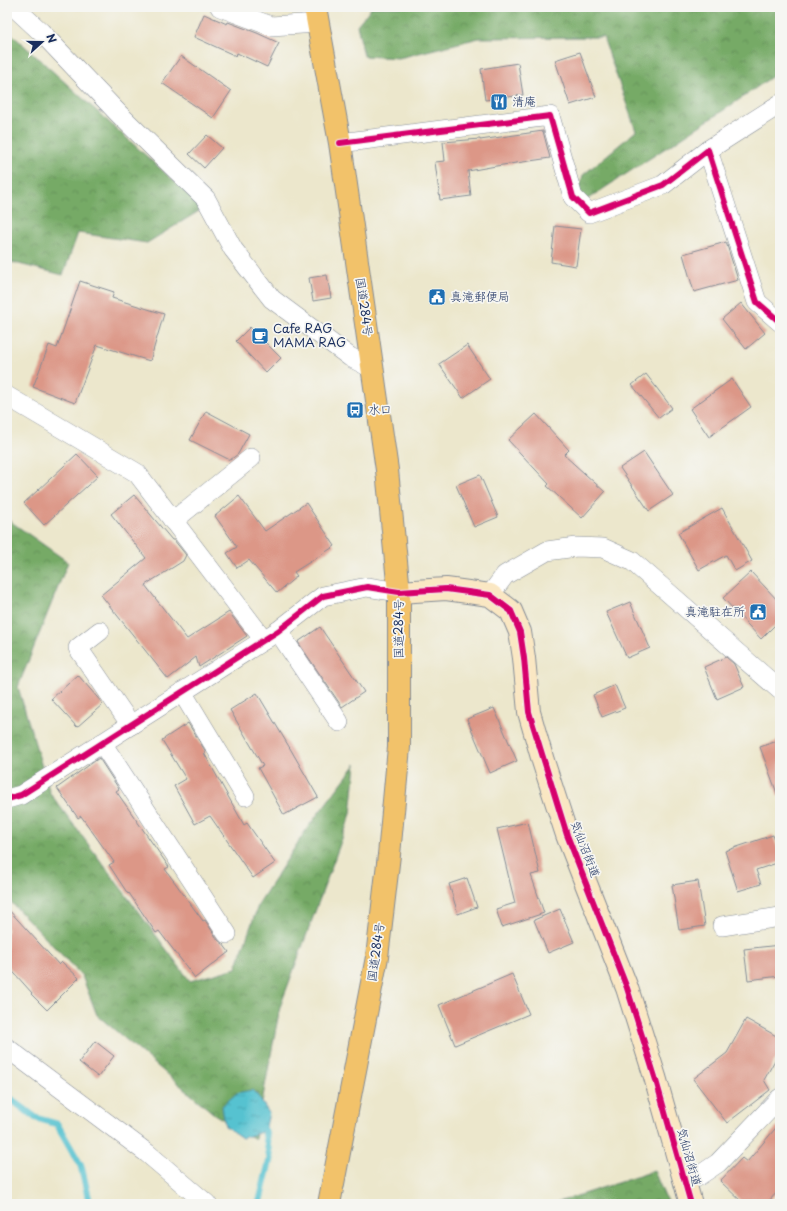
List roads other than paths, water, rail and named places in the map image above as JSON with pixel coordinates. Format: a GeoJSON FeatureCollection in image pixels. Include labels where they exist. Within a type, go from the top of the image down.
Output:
{"type":"FeatureCollection","features":[{"type":"Feature","properties":{"kind":"highway","name":"国道284号"},"geometry":{"type":"LineString","coordinates":[[316,15],[340,143],[373,369],[387,470],[399,592],[399,747],[389,855],[377,957],[329,1204]]}},
{"type":"Feature","properties":{"kind":"street"},"geometry":{"type":"LineString","coordinates":[[14,7],[41,32],[120,114],[206,199],[233,249],[272,299],[350,357],[373,369]]}},
{"type":"Feature","properties":{"kind":"street"},"geometry":{"type":"LineString","coordinates":[[220,7],[271,26],[316,15]]}},
{"type":"Feature","properties":{"kind":"street"},"geometry":{"type":"LineString","coordinates":[[340,143],[550,116],[572,197],[589,213],[664,185],[708,150],[780,104]]}},
{"type":"Feature","properties":{"kind":"street"},"geometry":{"type":"LineString","coordinates":[[708,150],[757,302],[780,322]]}},
{"type":"Feature","properties":{"kind":"street"},"geometry":{"type":"LineString","coordinates":[[7,396],[137,473],[173,521],[271,635],[338,722]]}},
{"type":"Feature","properties":{"kind":"street"},"geometry":{"type":"LineString","coordinates":[[173,521],[251,458]]}},
{"type":"Feature","properties":{"kind":"street"},"geometry":{"type":"LineString","coordinates":[[490,595],[505,575],[547,551],[576,547],[603,548],[632,561],[780,690]]}},
{"type":"Feature","properties":{"kind":"street"},"geometry":{"type":"LineString","coordinates":[[7,799],[21,795],[131,725],[271,635],[323,596],[366,587],[399,592]]}},
{"type":"Feature","properties":{"kind":"street","name":"気仙沼街道"},"geometry":{"type":"LineString","coordinates":[[399,592],[446,589],[490,595],[511,611],[520,632],[529,712],[567,836],[627,988],[655,1077],[691,1204]]}},
{"type":"Feature","properties":{"kind":"street"},"geometry":{"type":"LineString","coordinates":[[100,631],[78,648],[131,725]]}},
{"type":"Feature","properties":{"kind":"street"},"geometry":{"type":"LineString","coordinates":[[182,692],[245,796]]}},
{"type":"Feature","properties":{"kind":"street"},"geometry":{"type":"LineString","coordinates":[[102,743],[227,934]]}},
{"type":"Feature","properties":{"kind":"street"},"geometry":{"type":"LineString","coordinates":[[722,926],[780,917]]}},
{"type":"Feature","properties":{"kind":"street"},"geometry":{"type":"LineString","coordinates":[[7,1048],[147,1153],[207,1204]]}},
{"type":"Feature","properties":{"kind":"street"},"geometry":{"type":"LineString","coordinates":[[684,1182],[697,1177],[718,1163],[780,1098]]}},
{"type":"Feature","properties":{"kind":"water"},"geometry":{"type":"Polygon","coordinates":[[[252,1090],[269,1113],[265,1131],[242,1138],[225,1126],[222,1106],[237,1093],[252,1090]]]}},
{"type":"Feature","properties":{"kind":"waterway"},"geometry":{"type":"LineString","coordinates":[[7,1096],[36,1118],[57,1124],[81,1166],[90,1204]]}},
{"type":"Feature","properties":{"kind":"waterway"},"geometry":{"type":"LineString","coordinates":[[259,1204],[270,1159],[265,1131]]}},
{"type":"Feature","properties":{"kind":"place","name":"清庵"},"geometry":{"type":"Point","coordinates":[499,102]}},
{"type":"Feature","properties":{"kind":"place","name":"真滝郵便局"},"geometry":{"type":"Point","coordinates":[437,297]}},
{"type":"Feature","properties":{"kind":"place","name":"Cafe RAG MAMA RAG"},"geometry":{"type":"Point","coordinates":[260,336]}},
{"type":"Feature","properties":{"kind":"place","name":"水口"},"geometry":{"type":"Point","coordinates":[355,410]}},
{"type":"Feature","properties":{"kind":"place","name":"真滝駐在所"},"geometry":{"type":"Point","coordinates":[758,612]}}]}
